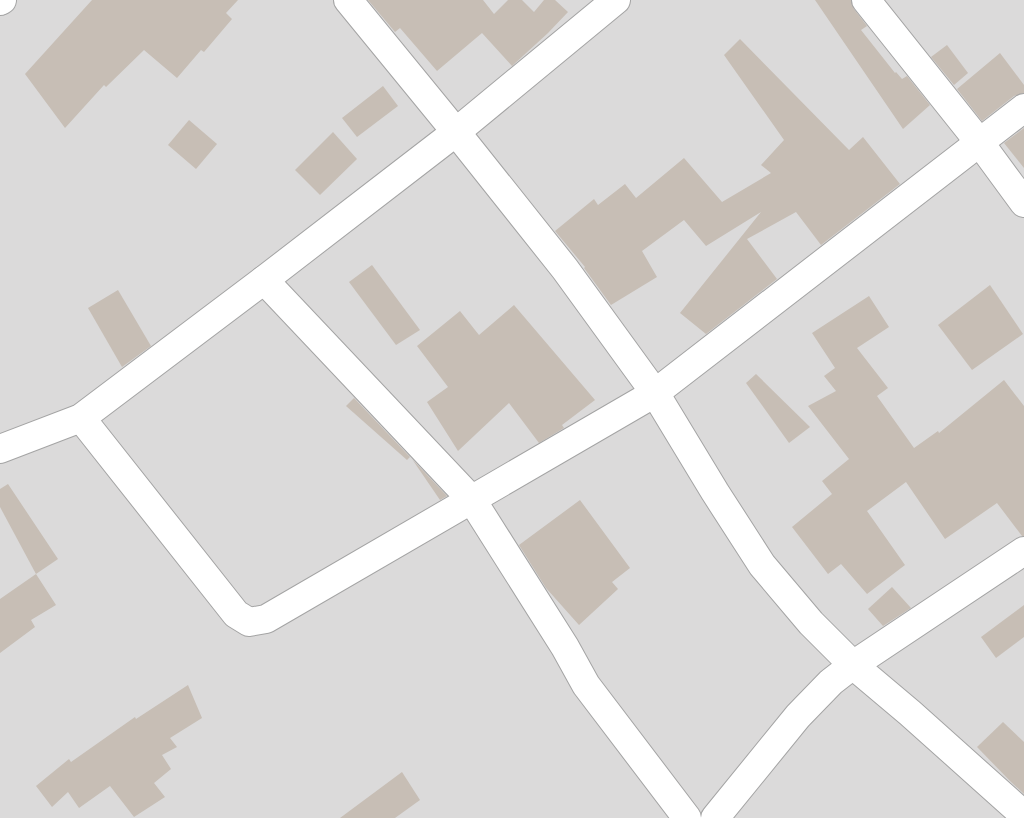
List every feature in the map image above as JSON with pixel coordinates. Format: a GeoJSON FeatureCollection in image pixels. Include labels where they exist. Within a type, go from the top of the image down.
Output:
{"type":"FeatureCollection","features":[{"type":"Feature","properties":{"kind":"street"},"geometry":{"type":"LineString","coordinates":[[348,0],[565,269],[655,393],[715,492],[762,564],[811,623],[853,665],[910,713],[1024,815]]}},
{"type":"Feature","properties":{"kind":"street"},"geometry":{"type":"LineString","coordinates":[[0,449],[81,418],[456,132],[616,0]]}},
{"type":"Feature","properties":{"kind":"street"},"geometry":{"type":"LineString","coordinates":[[866,0],[980,142],[1024,203]]}},
{"type":"Feature","properties":{"kind":"street"},"geometry":{"type":"LineString","coordinates":[[81,418],[236,614],[250,622],[266,619],[655,393],[1024,108]]}},
{"type":"Feature","properties":{"kind":"street"},"geometry":{"type":"LineString","coordinates":[[264,280],[472,500],[565,647],[586,684],[687,818]]}},
{"type":"Feature","properties":{"kind":"street"},"geometry":{"type":"LineString","coordinates":[[715,818],[798,716],[831,682],[853,665],[1024,551]]}},
{"type":"Feature","properties":{"kind":"shaded area"},"geometry":{"type":"Polygon","coordinates":[[[0,0],[1024,0],[1024,818],[0,818],[0,0]]]}},
{"type":"Feature","properties":{"kind":"building"},"geometry":{"type":"Polygon","coordinates":[[[92,0],[238,0],[226,13],[232,19],[204,52],[201,50],[177,78],[144,50],[106,87],[104,85],[65,128],[25,74],[92,0]]]}},
{"type":"Feature","properties":{"kind":"building"},"geometry":{"type":"Polygon","coordinates":[[[368,0],[483,0],[494,14],[508,0],[522,0],[534,12],[544,0],[555,0],[568,12],[512,66],[482,33],[437,71],[400,28],[395,32],[368,0]]]}},
{"type":"Feature","properties":{"kind":"building"},"geometry":{"type":"Polygon","coordinates":[[[815,0],[851,0],[854,9],[867,26],[861,30],[895,73],[902,79],[907,76],[930,105],[903,129],[815,0]]]}},
{"type":"Feature","properties":{"kind":"building"},"geometry":{"type":"Polygon","coordinates":[[[740,39],[849,150],[863,137],[900,184],[821,245],[796,212],[747,239],[777,279],[706,334],[680,313],[761,212],[706,246],[684,220],[642,251],[657,277],[611,305],[585,267],[555,231],[594,199],[598,205],[625,184],[636,198],[684,158],[722,202],[771,173],[761,165],[784,140],[724,55],[740,39]]]}},
{"type":"Feature","properties":{"kind":"building"},"geometry":{"type":"Polygon","coordinates":[[[947,45],[968,73],[954,85],[931,57],[947,45]]]}},
{"type":"Feature","properties":{"kind":"building"},"geometry":{"type":"Polygon","coordinates":[[[1000,53],[1024,85],[1024,93],[1014,96],[982,121],[957,89],[1000,53]]]}},
{"type":"Feature","properties":{"kind":"building"},"geometry":{"type":"Polygon","coordinates":[[[383,86],[398,106],[357,137],[342,118],[383,86]]]}},
{"type":"Feature","properties":{"kind":"building"},"geometry":{"type":"Polygon","coordinates":[[[189,120],[217,144],[196,169],[168,145],[189,120]]]}},
{"type":"Feature","properties":{"kind":"building"},"geometry":{"type":"Polygon","coordinates":[[[1024,128],[1024,168],[1004,143],[1024,128]]]}},
{"type":"Feature","properties":{"kind":"building"},"geometry":{"type":"Polygon","coordinates":[[[333,132],[357,159],[320,195],[295,170],[333,132]]]}},
{"type":"Feature","properties":{"kind":"building"},"geometry":{"type":"Polygon","coordinates":[[[372,265],[420,330],[396,345],[349,282],[372,265]]]}},
{"type":"Feature","properties":{"kind":"building"},"geometry":{"type":"Polygon","coordinates":[[[990,285],[1023,334],[972,370],[938,325],[990,285]]]}},
{"type":"Feature","properties":{"kind":"building"},"geometry":{"type":"Polygon","coordinates":[[[118,290],[151,346],[122,367],[88,308],[118,290]]]}},
{"type":"Feature","properties":{"kind":"building"},"geometry":{"type":"Polygon","coordinates":[[[869,296],[889,327],[857,348],[888,388],[877,396],[914,448],[938,431],[939,433],[1004,380],[1024,406],[1024,536],[1022,536],[997,503],[945,539],[906,482],[867,511],[905,565],[867,594],[841,564],[828,574],[792,527],[832,494],[822,481],[849,459],[808,406],[836,391],[824,376],[835,368],[812,333],[869,296]]]}},
{"type":"Feature","properties":{"kind":"building"},"geometry":{"type":"Polygon","coordinates":[[[514,305],[595,400],[562,425],[564,428],[539,443],[509,403],[458,451],[427,402],[448,387],[417,346],[460,311],[479,335],[514,305]]]}},
{"type":"Feature","properties":{"kind":"building"},"geometry":{"type":"Polygon","coordinates":[[[756,374],[810,427],[789,443],[746,383],[756,374]]]}},
{"type":"Feature","properties":{"kind":"building"},"geometry":{"type":"Polygon","coordinates":[[[354,398],[410,457],[407,460],[346,406],[354,398]]]}},
{"type":"Feature","properties":{"kind":"building"},"geometry":{"type":"Polygon","coordinates":[[[412,459],[447,496],[440,500],[412,459]]]}},
{"type":"Feature","properties":{"kind":"building"},"geometry":{"type":"Polygon","coordinates":[[[8,484],[58,559],[36,574],[0,507],[0,489],[8,484]]]}},
{"type":"Feature","properties":{"kind":"building"},"geometry":{"type":"Polygon","coordinates":[[[580,500],[630,568],[612,582],[618,589],[579,625],[546,588],[519,545],[580,500]]]}},
{"type":"Feature","properties":{"kind":"building"},"geometry":{"type":"Polygon","coordinates":[[[36,574],[56,605],[31,620],[35,627],[0,653],[0,599],[36,574]]]}},
{"type":"Feature","properties":{"kind":"building"},"geometry":{"type":"Polygon","coordinates":[[[892,587],[911,608],[883,626],[868,609],[892,587]]]}},
{"type":"Feature","properties":{"kind":"building"},"geometry":{"type":"Polygon","coordinates":[[[1024,605],[1024,637],[996,658],[981,637],[1024,605]]]}},
{"type":"Feature","properties":{"kind":"building"},"geometry":{"type":"Polygon","coordinates":[[[188,685],[202,718],[170,738],[177,747],[162,755],[171,769],[154,783],[165,797],[134,817],[110,786],[79,808],[68,792],[52,807],[36,786],[69,759],[71,762],[135,717],[136,719],[188,685]]]}},
{"type":"Feature","properties":{"kind":"building"},"geometry":{"type":"Polygon","coordinates":[[[1003,722],[1024,742],[1024,794],[977,747],[1003,722]]]}},
{"type":"Feature","properties":{"kind":"building"},"geometry":{"type":"Polygon","coordinates":[[[402,772],[420,800],[395,818],[340,818],[402,772]]]}}]}
